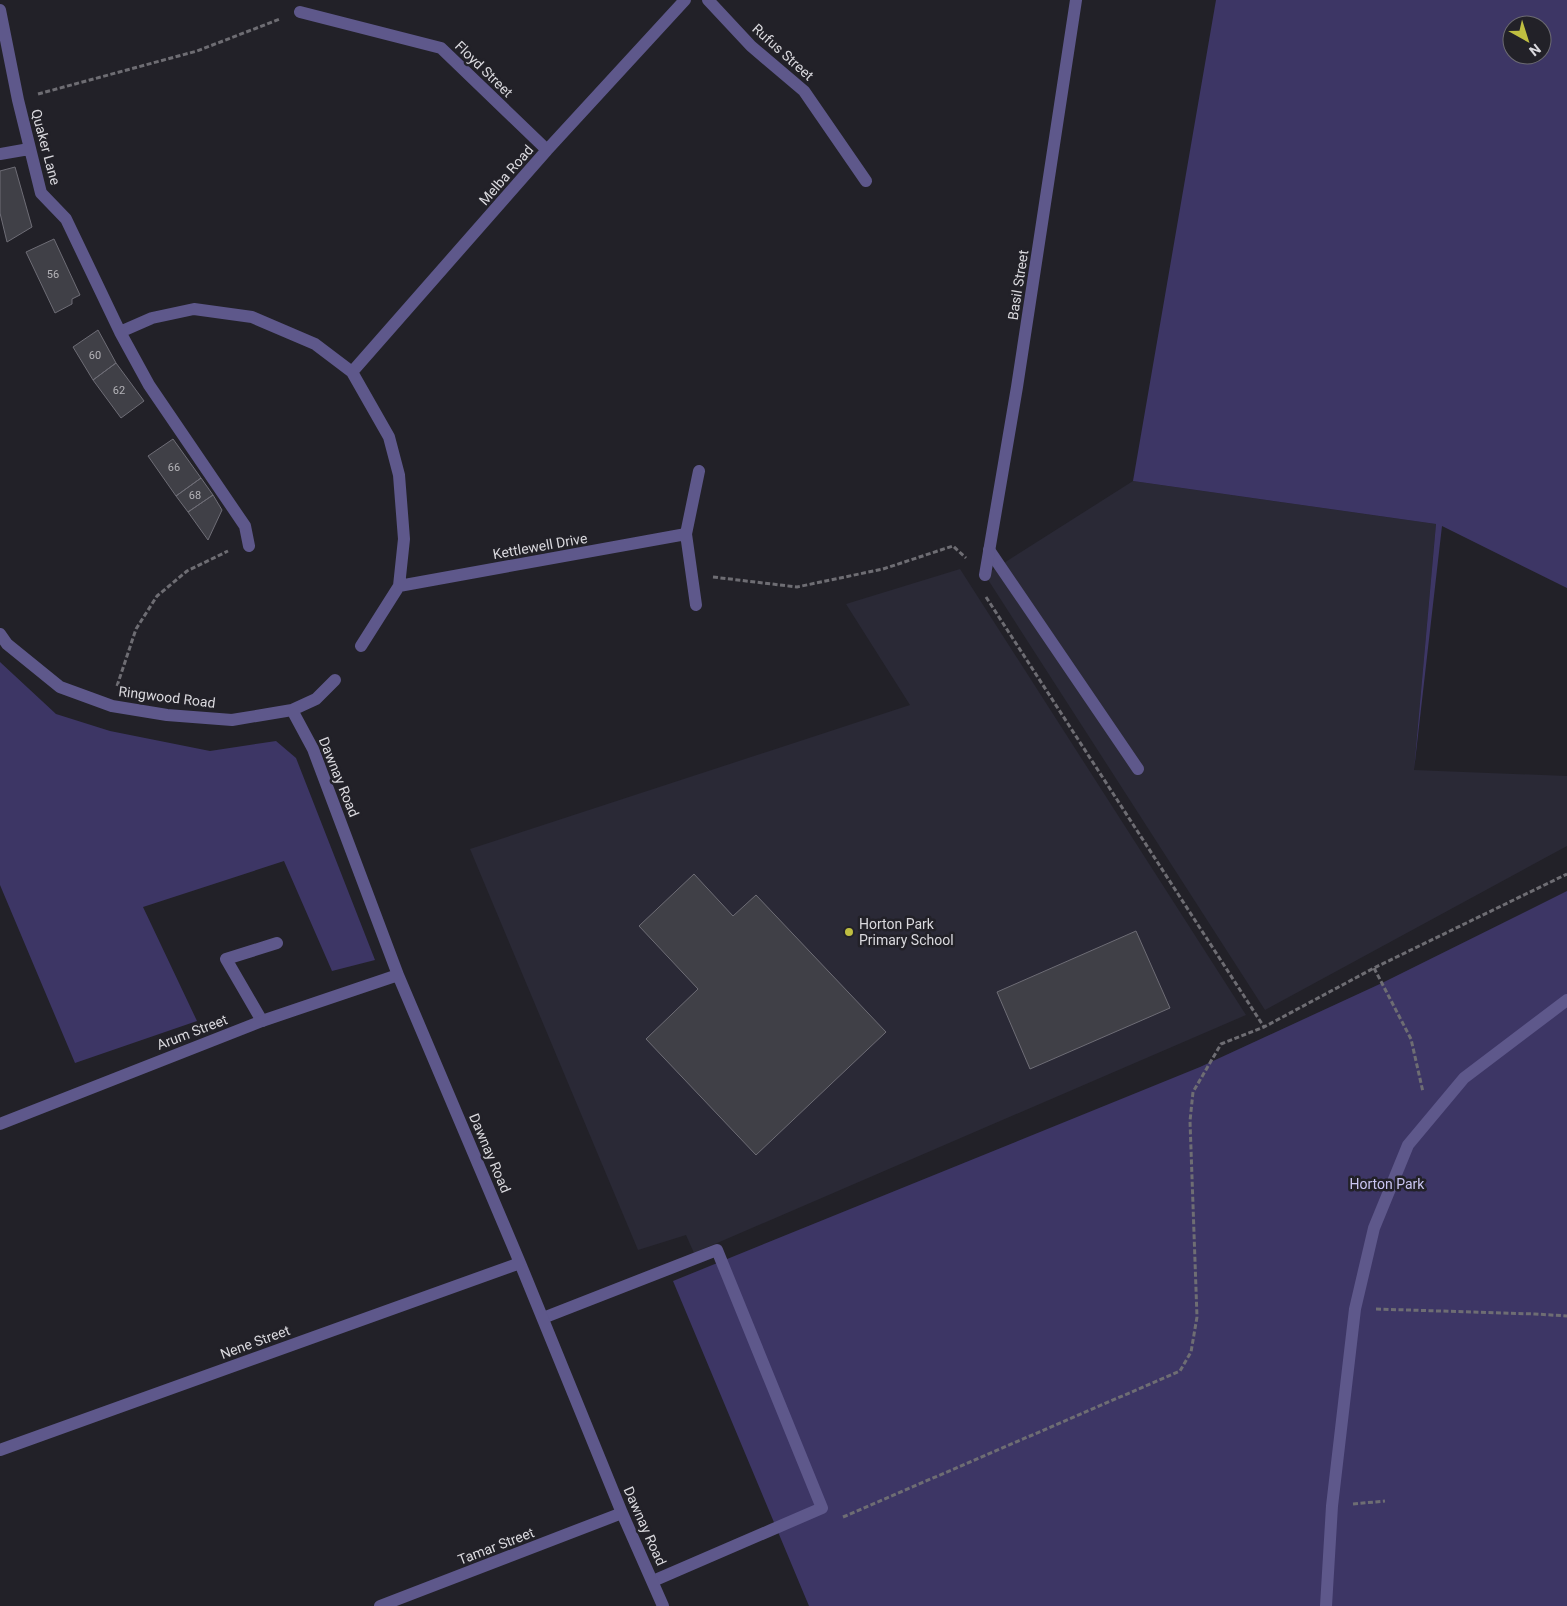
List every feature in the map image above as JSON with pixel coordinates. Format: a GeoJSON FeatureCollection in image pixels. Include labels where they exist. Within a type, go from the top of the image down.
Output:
{"type":"FeatureCollection","features":[{"type":"Feature","properties":{"kind":"street","name":"Melba Road"},"geometry":{"type":"LineString","coordinates":[[352,372],[547,150],[685,0]]}},
{"type":"Feature","properties":{"kind":"street","name":"Rufus Street"},"geometry":{"type":"LineString","coordinates":[[708,0],[751,46],[804,91],[866,181]]}},
{"type":"Feature","properties":{"kind":"street","name":"Basil Street"},"geometry":{"type":"LineString","coordinates":[[985,575],[1017,387],[1076,0]]}},
{"type":"Feature","properties":{"kind":"street","name":"Floyd Street"},"geometry":{"type":"LineString","coordinates":[[300,12],[441,48],[547,150]]}},
{"type":"Feature","properties":{"kind":"street","name":"Quaker Lane"},"geometry":{"type":"LineString","coordinates":[[1,17],[29,149],[41,193],[66,219],[120,332],[149,385],[245,526],[249,546]]}},
{"type":"Feature","properties":{"kind":"street"},"geometry":{"type":"LineString","coordinates":[[0,154],[29,149]]}},
{"type":"Feature","properties":{"kind":"street"},"geometry":{"type":"LineString","coordinates":[[120,332],[152,318],[194,309],[252,317],[315,344],[352,372],[388,437],[399,475],[404,539],[399,586],[361,646]]}},
{"type":"Feature","properties":{"kind":"street"},"geometry":{"type":"LineString","coordinates":[[696,605],[686,534],[699,471]]}},
{"type":"Feature","properties":{"kind":"street","name":"Kettlewell Drive"},"geometry":{"type":"LineString","coordinates":[[399,586],[686,534]]}},
{"type":"Feature","properties":{"kind":"street"},"geometry":{"type":"LineString","coordinates":[[989,550],[1138,769]]}},
{"type":"Feature","properties":{"kind":"street","name":"Ringwood Road"},"geometry":{"type":"LineString","coordinates":[[0,634],[7,644],[60,687],[112,706],[167,714],[232,720],[292,710]]}},
{"type":"Feature","properties":{"kind":"street"},"geometry":{"type":"LineString","coordinates":[[292,710],[316,699],[334,680]]}},
{"type":"Feature","properties":{"kind":"street","name":"Dawnay Road"},"geometry":{"type":"LineString","coordinates":[[292,710],[313,749],[398,975],[543,1318],[622,1513],[663,1606]]}},
{"type":"Feature","properties":{"kind":"street"},"geometry":{"type":"LineString","coordinates":[[262,1021],[226,959],[277,943]]}},
{"type":"Feature","properties":{"kind":"street","name":"Arum Street"},"geometry":{"type":"LineString","coordinates":[[0,1124],[262,1021],[398,975]]}},
{"type":"Feature","properties":{"kind":"street"},"geometry":{"type":"LineString","coordinates":[[1326,1606],[1332,1506],[1355,1308],[1374,1228],[1408,1145],[1464,1078],[1567,1000]]}},
{"type":"Feature","properties":{"kind":"street"},"geometry":{"type":"LineString","coordinates":[[543,1318],[716,1250],[822,1508],[653,1581]]}},
{"type":"Feature","properties":{"kind":"street","name":"Nene Street"},"geometry":{"type":"LineString","coordinates":[[0,1450],[520,1263]]}},
{"type":"Feature","properties":{"kind":"street","name":"Tamar Street"},"geometry":{"type":"LineString","coordinates":[[380,1606],[622,1513]]}},
{"type":"Feature","properties":{"kind":"path"},"geometry":{"type":"LineString","coordinates":[[18,100],[197,51],[300,12]]}},
{"type":"Feature","properties":{"kind":"path"},"geometry":{"type":"LineString","coordinates":[[112,706],[136,629],[157,596],[186,571],[223,552],[249,546]]}},
{"type":"Feature","properties":{"kind":"path"},"geometry":{"type":"LineString","coordinates":[[692,574],[797,587],[883,569],[953,546],[985,575],[979,587],[1264,1027]]}},
{"type":"Feature","properties":{"kind":"path"},"geometry":{"type":"LineString","coordinates":[[839,1519],[1180,1371],[1192,1352],[1197,1317],[1190,1122],[1193,1092],[1221,1044],[1264,1027],[1374,968],[1567,874]]}},
{"type":"Feature","properties":{"kind":"path"},"geometry":{"type":"LineString","coordinates":[[1374,968],[1411,1039],[1423,1089],[1420,1130]]}},
{"type":"Feature","properties":{"kind":"path"},"geometry":{"type":"LineString","coordinates":[[1355,1308],[1567,1316]]}},
{"type":"Feature","properties":{"kind":"path"},"geometry":{"type":"LineString","coordinates":[[1332,1506],[1385,1501]]}},
{"type":"Feature","properties":{"kind":"shaded area"},"geometry":{"type":"Polygon","coordinates":[[[1133,481],[1436,524],[1414,770],[1567,776],[1567,846],[1265,1010],[985,575],[1133,481]]]}},
{"type":"Feature","properties":{"kind":"shaded area","name":"Horton Park Primary School"},"geometry":{"type":"Polygon","coordinates":[[[960,569],[1246,1015],[694,1253],[686,1235],[638,1250],[470,849],[910,705],[846,604],[960,569]]]}},
{"type":"Feature","properties":{"kind":"green space"},"geometry":{"type":"Polygon","coordinates":[[[1216,0],[1567,0],[1567,588],[1442,526],[1414,770],[1436,524],[1133,481],[1216,0]]]}},
{"type":"Feature","properties":{"kind":"green space"},"geometry":{"type":"Polygon","coordinates":[[[0,662],[56,714],[110,731],[210,751],[276,741],[296,758],[375,960],[332,971],[284,861],[143,907],[197,1021],[75,1063],[0,885],[0,662]]]}},
{"type":"Feature","properties":{"kind":"green space","name":"Horton Park"},"geometry":{"type":"Polygon","coordinates":[[[1567,891],[1567,1606],[809,1606],[673,1281],[1200,1067],[1382,983],[1567,891]]]}},
{"type":"Feature","properties":{"kind":"building"},"geometry":{"type":"Polygon","coordinates":[[[15,167],[32,227],[7,242],[0,213],[0,171],[15,167]]]}},
{"type":"Feature","properties":{"kind":"building"},"geometry":{"type":"Polygon","coordinates":[[[54,239],[80,295],[72,299],[72,304],[55,313],[26,252],[54,239]]]}},
{"type":"Feature","properties":{"kind":"building"},"geometry":{"type":"Polygon","coordinates":[[[98,330],[116,363],[93,380],[73,347],[98,330]]]}},
{"type":"Feature","properties":{"kind":"building"},"geometry":{"type":"Polygon","coordinates":[[[116,363],[144,401],[121,418],[93,380],[116,363]]]}},
{"type":"Feature","properties":{"kind":"building"},"geometry":{"type":"Polygon","coordinates":[[[173,439],[201,478],[176,496],[148,456],[173,439]]]}},
{"type":"Feature","properties":{"kind":"building"},"geometry":{"type":"Polygon","coordinates":[[[201,478],[213,495],[188,512],[176,496],[201,478]]]}},
{"type":"Feature","properties":{"kind":"building"},"geometry":{"type":"Polygon","coordinates":[[[213,495],[222,510],[208,540],[188,512],[213,495]]]}},
{"type":"Feature","properties":{"kind":"building"},"geometry":{"type":"Polygon","coordinates":[[[694,874],[733,916],[756,895],[886,1032],[756,1155],[646,1039],[698,989],[639,926],[694,874]]]}},
{"type":"Feature","properties":{"kind":"building"},"geometry":{"type":"Polygon","coordinates":[[[1136,931],[1170,1008],[1030,1069],[997,992],[1136,931]]]}},
{"type":"Feature","properties":{"kind":"place","name":"Horton Park Primary School"},"geometry":{"type":"Point","coordinates":[849,932]}}]}
